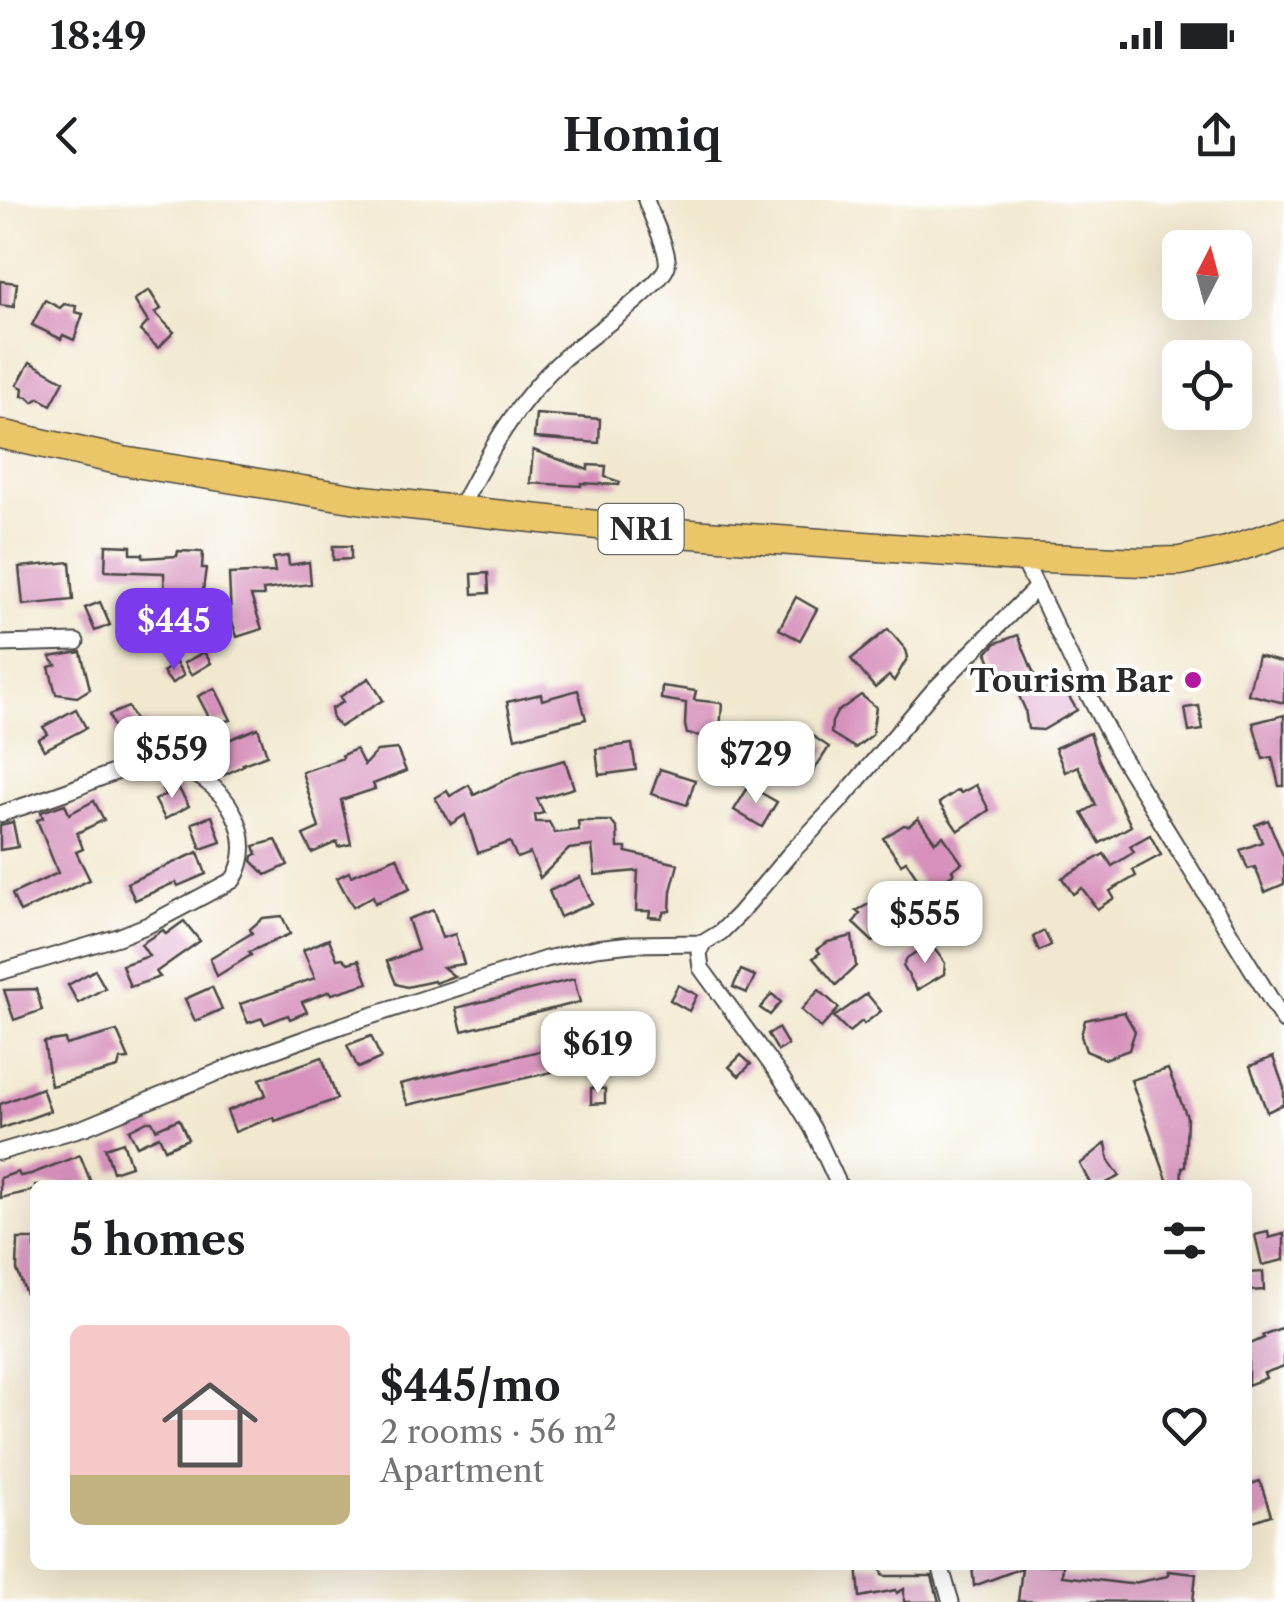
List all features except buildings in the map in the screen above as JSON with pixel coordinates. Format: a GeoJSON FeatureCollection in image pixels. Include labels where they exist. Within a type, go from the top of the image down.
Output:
{"type":"FeatureCollection","features":[{"type":"Feature","properties":{"kind":"highway","name":"NR1"},"geometry":{"type":"LineString","coordinates":[[0,434],[214,478],[364,500],[664,532],[1128,562],[1180,560],[1227,552],[1284,532]]}},
{"type":"Feature","properties":{"kind":"street"},"geometry":{"type":"LineString","coordinates":[[459,510],[500,436],[536,384],[657,283],[666,270],[668,258],[646,200]]}},
{"type":"Feature","properties":{"kind":"street"},"geometry":{"type":"LineString","coordinates":[[1022,557],[1118,750],[1284,1021]]}},
{"type":"Feature","properties":{"kind":"street"},"geometry":{"type":"LineString","coordinates":[[0,1152],[85,1126],[358,1020],[546,959],[632,944],[703,942],[739,914],[789,854],[840,802],[932,691],[1037,587]]}},
{"type":"Feature","properties":{"kind":"street"},"geometry":{"type":"LineString","coordinates":[[0,644],[76,642]]}},
{"type":"Feature","properties":{"kind":"street"},"geometry":{"type":"LineString","coordinates":[[0,814],[127,769],[164,763],[179,767],[213,787],[235,815],[242,842],[239,870],[233,880],[212,892],[118,938],[0,972]]}},
{"type":"Feature","properties":{"kind":"street"},"geometry":{"type":"LineString","coordinates":[[703,942],[699,952],[701,968],[782,1079],[838,1180]]}},
{"type":"Feature","properties":{"kind":"street"},"geometry":{"type":"LineString","coordinates":[[941,1570],[951,1602]]}},
{"type":"Feature","properties":{"kind":"place","name":"Tourism Bar"},"geometry":{"type":"Point","coordinates":[1193,680]}}]}
